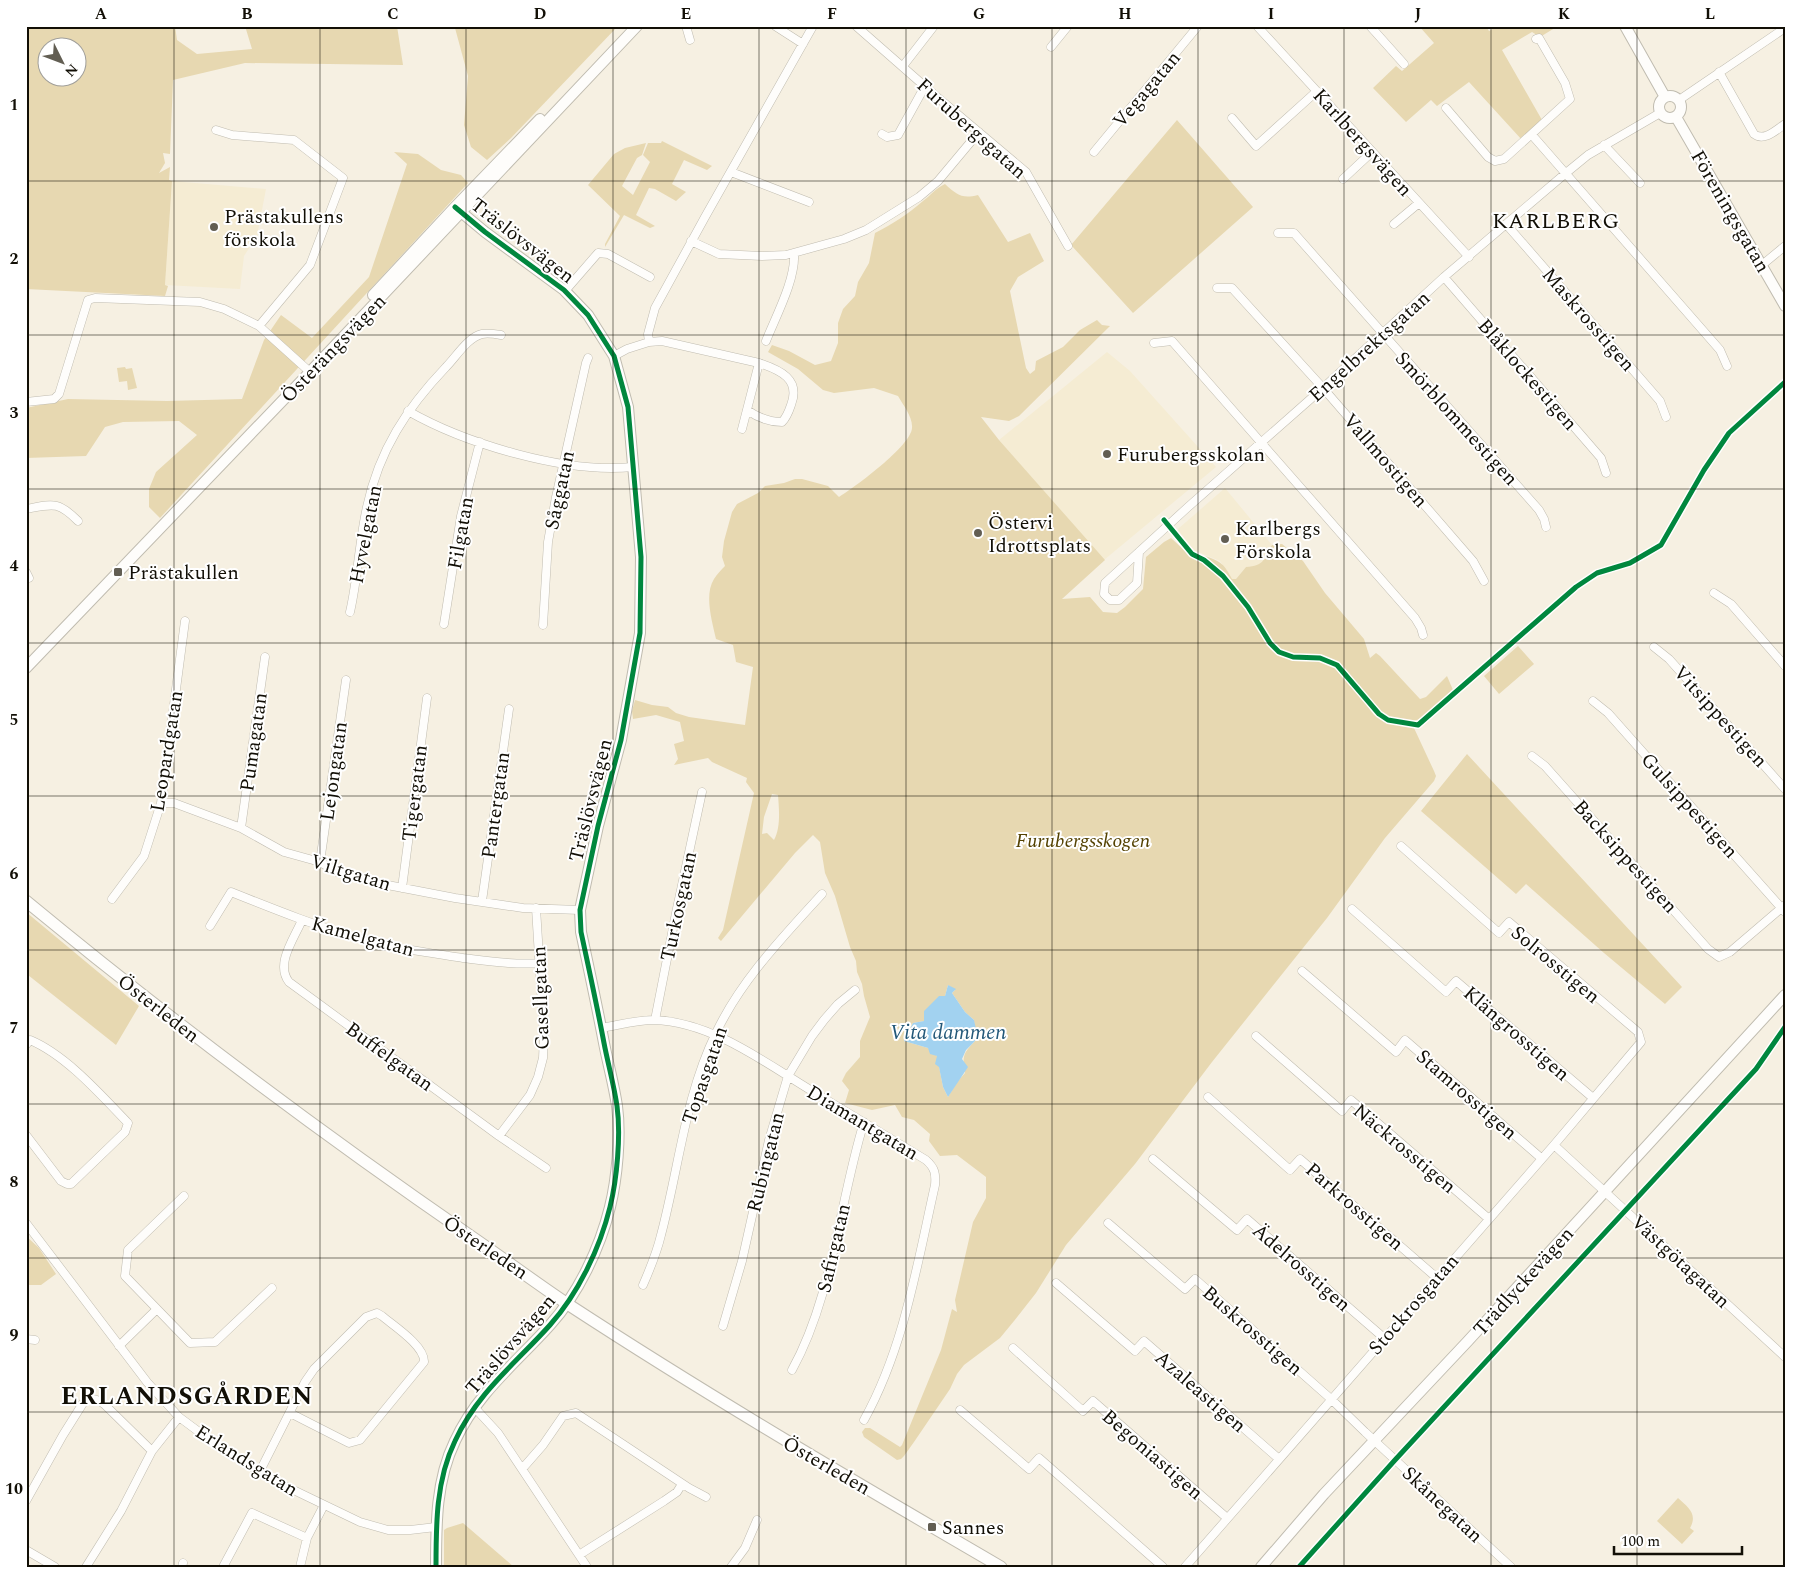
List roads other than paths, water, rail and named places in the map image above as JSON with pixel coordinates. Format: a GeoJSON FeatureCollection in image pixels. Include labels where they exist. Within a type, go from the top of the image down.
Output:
{"type":"FeatureCollection","features":[{"type":"Feature","properties":{"kind":"main road","name":"Österleden"},"geometry":{"type":"LineString","coordinates":[[26,901],[145,998],[300,1115],[430,1209],[566,1303],[767,1430],[1000,1567]]}},
{"type":"Feature","properties":{"kind":"street","name":"Österängsvägen"},"geometry":{"type":"LineString","coordinates":[[26,668],[308,370],[629,26]]}},
{"type":"Feature","properties":{"kind":"street","name":"Österängsvägen"},"geometry":{"type":"LineString","coordinates":[[459,209],[637,26]]}},
{"type":"Feature","properties":{"kind":"street"},"geometry":{"type":"LineString","coordinates":[[686,26],[690,40]]}},
{"type":"Feature","properties":{"kind":"street"},"geometry":{"type":"LineString","coordinates":[[775,26],[803,44]]}},
{"type":"Feature","properties":{"kind":"street"},"geometry":{"type":"LineString","coordinates":[[649,342],[648,334],[655,308],[813,26]]}},
{"type":"Feature","properties":{"kind":"street","name":"Furubergsgatan"},"geometry":{"type":"LineString","coordinates":[[856,26],[1026,172],[1068,246]]}},
{"type":"Feature","properties":{"kind":"street"},"geometry":{"type":"LineString","coordinates":[[903,66],[934,26]]}},
{"type":"Feature","properties":{"kind":"street"},"geometry":{"type":"LineString","coordinates":[[1051,47],[1068,26]]}},
{"type":"Feature","properties":{"kind":"street","name":"Vegagatan"},"geometry":{"type":"LineString","coordinates":[[1094,152],[1198,26]]}},
{"type":"Feature","properties":{"kind":"street","name":"Karlbergsvägen"},"geometry":{"type":"LineString","coordinates":[[1257,26],[1469,257]]}},
{"type":"Feature","properties":{"kind":"street"},"geometry":{"type":"LineString","coordinates":[[1370,26],[1404,64]]}},
{"type":"Feature","properties":{"kind":"street"},"geometry":{"type":"LineString","coordinates":[[1625,26],[1665,97]]}},
{"type":"Feature","properties":{"kind":"street"},"geometry":{"type":"LineString","coordinates":[[1679,100],[1785,28]]}},
{"type":"Feature","properties":{"kind":"street"},"geometry":{"type":"LineString","coordinates":[[1446,108],[1488,157],[1495,161],[1504,159],[1570,99],[1565,83],[1539,38],[1536,39]]}},
{"type":"Feature","properties":{"kind":"street"},"geometry":{"type":"LineString","coordinates":[[1718,72],[1754,134],[1762,138],[1785,124]]}},
{"type":"Feature","properties":{"kind":"street"},"geometry":{"type":"LineString","coordinates":[[882,134],[887,136],[898,135],[924,86]]}},
{"type":"Feature","properties":{"kind":"street"},"geometry":{"type":"LineString","coordinates":[[1232,118],[1256,146],[1317,92]]}},
{"type":"Feature","properties":{"kind":"street"},"geometry":{"type":"LineString","coordinates":[[1674,96],[1679,100],[1682,107],[1676,117],[1669,118],[1660,113],[1659,106],[1665,97],[1674,96]]}},
{"type":"Feature","properties":{"kind":"street","name":"Engelbrektsgatan"},"geometry":{"type":"LineString","coordinates":[[1139,552],[1137,583],[1119,600],[1110,600],[1104,594],[1105,584],[1139,552],[1382,335],[1444,277],[1566,173],[1604,145],[1660,113]]}},
{"type":"Feature","properties":{"kind":"street","name":"Föreningsgatan"},"geometry":{"type":"LineString","coordinates":[[1676,117],[1785,306]]}},
{"type":"Feature","properties":{"kind":"street"},"geometry":{"type":"LineString","coordinates":[[216,130],[232,135],[294,140],[343,178],[310,264],[259,326]]}},
{"type":"Feature","properties":{"kind":"street"},"geometry":{"type":"LineString","coordinates":[[691,241],[719,254],[762,256],[794,254],[844,239],[866,230],[919,197],[938,181],[978,132]]}},
{"type":"Feature","properties":{"kind":"street"},"geometry":{"type":"LineString","coordinates":[[1532,135],[1720,350],[1727,366]]}},
{"type":"Feature","properties":{"kind":"street"},"geometry":{"type":"LineString","coordinates":[[1604,145],[1640,183]]}},
{"type":"Feature","properties":{"kind":"street"},"geometry":{"type":"LineString","coordinates":[[1344,178],[1372,152]]}},
{"type":"Feature","properties":{"kind":"street"},"geometry":{"type":"LineString","coordinates":[[730,172],[809,202]]}},
{"type":"Feature","properties":{"kind":"street"},"geometry":{"type":"LineString","coordinates":[[1394,224],[1419,203]]}},
{"type":"Feature","properties":{"kind":"street","name":"Träslövsvägen"},"geometry":{"type":"LineString","coordinates":[[436,1567],[436,1527],[443,1472],[454,1442],[474,1407],[500,1375],[551,1324],[566,1303],[598,1246],[610,1208],[614,1189],[617,1106],[581,932],[580,910],[598,826],[621,740],[640,633],[641,558],[628,408],[614,356],[588,315],[565,291],[485,232],[459,209]]}},
{"type":"Feature","properties":{"kind":"street","name":"Maskrosstigen"},"geometry":{"type":"LineString","coordinates":[[1506,224],[1660,401],[1666,417]]}},
{"type":"Feature","properties":{"kind":"street","name":"Smörblommestigen"},"geometry":{"type":"LineString","coordinates":[[1278,233],[1294,233],[1382,335],[1539,510],[1544,518],[1546,528]]}},
{"type":"Feature","properties":{"kind":"street"},"geometry":{"type":"LineString","coordinates":[[1762,265],[1785,246]]}},
{"type":"Feature","properties":{"kind":"street","name":"Träslövsvägen"},"geometry":{"type":"LineString","coordinates":[[565,291],[598,253],[608,254],[650,277]]}},
{"type":"Feature","properties":{"kind":"street"},"geometry":{"type":"LineString","coordinates":[[766,340],[790,281],[795,264],[794,254]]}},
{"type":"Feature","properties":{"kind":"street","name":"Blåklockestigen"},"geometry":{"type":"LineString","coordinates":[[1444,277],[1601,458],[1606,473]]}},
{"type":"Feature","properties":{"kind":"street","name":"Vallmostigen"},"geometry":{"type":"LineString","coordinates":[[1216,288],[1232,288],[1323,388],[1473,561],[1484,581]]}},
{"type":"Feature","properties":{"kind":"street"},"geometry":{"type":"LineString","coordinates":[[26,402],[54,398],[62,388],[88,300],[95,298],[200,302],[224,309],[259,326],[308,370]]}},
{"type":"Feature","properties":{"kind":"street","name":"Hyvelgatan"},"geometry":{"type":"LineString","coordinates":[[350,612],[367,506],[381,461],[408,411],[431,382],[475,337],[485,334],[501,335]]}},
{"type":"Feature","properties":{"kind":"street"},"geometry":{"type":"LineString","coordinates":[[614,356],[627,349],[649,342],[662,341],[777,368],[792,381],[795,389],[794,399],[782,422],[775,422],[755,416],[747,410]]}},
{"type":"Feature","properties":{"kind":"street"},"geometry":{"type":"LineString","coordinates":[[1154,343],[1172,341],[1415,618],[1423,635]]}},
{"type":"Feature","properties":{"kind":"street","name":"Såggatan"},"geometry":{"type":"LineString","coordinates":[[543,625],[548,542],[588,358]]}},
{"type":"Feature","properties":{"kind":"street"},"geometry":{"type":"LineString","coordinates":[[742,429],[759,363]]}},
{"type":"Feature","properties":{"kind":"street","name":"Österängsvägen"},"geometry":{"type":"LineString","coordinates":[[26,663],[308,370]]}},
{"type":"Feature","properties":{"kind":"street"},"geometry":{"type":"LineString","coordinates":[[408,411],[456,434],[531,457],[611,468],[633,467]]}},
{"type":"Feature","properties":{"kind":"street","name":"Filgatan"},"geometry":{"type":"LineString","coordinates":[[444,624],[461,516],[480,442]]}},
{"type":"Feature","properties":{"kind":"street"},"geometry":{"type":"LineString","coordinates":[[26,509],[57,505],[68,511],[78,521]]}},
{"type":"Feature","properties":{"kind":"street"},"geometry":{"type":"LineString","coordinates":[[1714,593],[1731,604],[1785,666]]}},
{"type":"Feature","properties":{"kind":"street","name":"Leopardgatan"},"geometry":{"type":"LineString","coordinates":[[112,899],[144,856],[161,803],[185,621]]}},
{"type":"Feature","properties":{"kind":"street","name":"Vitsippestigen"},"geometry":{"type":"LineString","coordinates":[[1654,647],[1669,658],[1785,789]]}},
{"type":"Feature","properties":{"kind":"street","name":"Pumagatan"},"geometry":{"type":"LineString","coordinates":[[241,828],[265,657]]}},
{"type":"Feature","properties":{"kind":"street","name":"Lejongatan"},"geometry":{"type":"LineString","coordinates":[[320,862],[346,680]]}},
{"type":"Feature","properties":{"kind":"street","name":"Tigergatan"},"geometry":{"type":"LineString","coordinates":[[402,888],[426,698]]}},
{"type":"Feature","properties":{"kind":"street","name":"Gulsippestigen"},"geometry":{"type":"LineString","coordinates":[[1593,701],[1608,713],[1784,908]]}},
{"type":"Feature","properties":{"kind":"street","name":"Pantergatan"},"geometry":{"type":"LineString","coordinates":[[482,901],[509,709]]}},
{"type":"Feature","properties":{"kind":"street","name":"Backsippestigen"},"geometry":{"type":"LineString","coordinates":[[1532,756],[1546,766],[1708,949],[1719,957],[1730,952],[1784,908]]}},
{"type":"Feature","properties":{"kind":"street","name":"Turkosgatan"},"geometry":{"type":"LineString","coordinates":[[655,1020],[668,949],[702,792]]}},
{"type":"Feature","properties":{"kind":"street","name":"Viltgatan"},"geometry":{"type":"LineString","coordinates":[[161,803],[174,803],[241,828],[284,852],[320,862],[337,872],[377,883],[455,898],[523,908],[580,910]]}},
{"type":"Feature","properties":{"kind":"street","name":"Solrosstigen"},"geometry":{"type":"LineString","coordinates":[[1400,846],[1499,933],[1508,922],[1638,1032],[1641,1042]]}},
{"type":"Feature","properties":{"kind":"street","name":"Kamelgatan"},"geometry":{"type":"LineString","coordinates":[[210,926],[231,892],[302,920],[416,952],[526,964],[539,963]]}},
{"type":"Feature","properties":{"kind":"street","name":"Topasgatan"},"geometry":{"type":"LineString","coordinates":[[643,1285],[661,1235],[693,1095],[714,1035],[737,995],[772,949],[822,894]]}},
{"type":"Feature","properties":{"kind":"street","name":"Gasellgatan"},"geometry":{"type":"LineString","coordinates":[[499,1136],[530,1095],[538,1077],[543,1058],[544,1037],[536,908]]}},
{"type":"Feature","properties":{"kind":"street","name":"Klängrosstigen"},"geometry":{"type":"LineString","coordinates":[[1352,909],[1446,992],[1456,981],[1594,1098]]}},
{"type":"Feature","properties":{"kind":"street","name":"Buffelgatan"},"geometry":{"type":"LineString","coordinates":[[302,920],[283,963],[285,977],[289,982],[499,1136],[546,1168]]}},
{"type":"Feature","properties":{"kind":"street","name":"Stamrosstigen"},"geometry":{"type":"LineString","coordinates":[[1302,971],[1396,1052],[1405,1040],[1542,1158]]}},
{"type":"Feature","properties":{"kind":"street","name":"Rubingatan"},"geometry":{"type":"LineString","coordinates":[[723,1326],[742,1261],[771,1132],[788,1076],[824,1020],[854,990]]}},
{"type":"Feature","properties":{"kind":"street","name":"Trädlyckevägen"},"geometry":{"type":"LineString","coordinates":[[1261,1567],[1324,1494],[1785,995]]}},
{"type":"Feature","properties":{"kind":"street","name":"Diamantgatan"},"geometry":{"type":"LineString","coordinates":[[601,1028],[641,1020],[655,1020],[694,1028],[714,1035],[743,1049],[788,1076],[926,1160],[933,1167],[936,1176],[906,1316],[872,1405],[864,1420]]}},
{"type":"Feature","properties":{"kind":"street","name":"Näckrosstigen"},"geometry":{"type":"LineString","coordinates":[[1256,1036],[1342,1111],[1351,1100],[1489,1219]]}},
{"type":"Feature","properties":{"kind":"street"},"geometry":{"type":"LineString","coordinates":[[26,1044],[30,1040],[42,1045],[96,1088],[128,1123],[125,1132],[71,1184],[62,1181],[26,1135]]}},
{"type":"Feature","properties":{"kind":"street","name":"Stockrosgatan"},"geometry":{"type":"LineString","coordinates":[[1185,1567],[1641,1042]]}},
{"type":"Feature","properties":{"kind":"street","name":"Parkrosstigen"},"geometry":{"type":"LineString","coordinates":[[1208,1097],[1290,1170],[1300,1159],[1436,1278]]}},
{"type":"Feature","properties":{"kind":"street","name":"Safirgatan"},"geometry":{"type":"LineString","coordinates":[[792,1370],[802,1353],[814,1324],[853,1159],[864,1122]]}},
{"type":"Feature","properties":{"kind":"street","name":"Västgötagatan"},"geometry":{"type":"LineString","coordinates":[[1554,1144],[1785,1357]]}},
{"type":"Feature","properties":{"kind":"street","name":"Ädelrosstigen"},"geometry":{"type":"LineString","coordinates":[[1153,1159],[1237,1230],[1247,1219],[1384,1338]]}},
{"type":"Feature","properties":{"kind":"street"},"geometry":{"type":"LineString","coordinates":[[184,1196],[128,1250],[125,1276],[190,1343],[215,1342],[272,1288]]}},
{"type":"Feature","properties":{"kind":"street","name":"Erlandsgatan"},"geometry":{"type":"LineString","coordinates":[[26,1223],[147,1382],[180,1417],[222,1449],[324,1505],[376,1528],[410,1530],[436,1527]]}},
{"type":"Feature","properties":{"kind":"street","name":"Buskrosstigen"},"geometry":{"type":"LineString","coordinates":[[1108,1223],[1185,1290],[1195,1279],[1331,1399]]}},
{"type":"Feature","properties":{"kind":"street","name":"Azaleastigen"},"geometry":{"type":"LineString","coordinates":[[1056,1284],[1135,1350],[1144,1341],[1279,1459]]}},
{"type":"Feature","properties":{"kind":"street"},"geometry":{"type":"LineString","coordinates":[[119,1346],[157,1309]]}},
{"type":"Feature","properties":{"kind":"street"},"geometry":{"type":"LineString","coordinates":[[260,1471],[305,1382],[314,1369],[370,1314],[382,1316],[420,1349],[424,1356],[424,1362],[360,1440],[349,1443],[290,1413]]}},
{"type":"Feature","properties":{"kind":"street"},"geometry":{"type":"LineString","coordinates":[[26,1339],[35,1340]]}},
{"type":"Feature","properties":{"kind":"street","name":"Begoniastigen"},"geometry":{"type":"LineString","coordinates":[[1013,1348],[1083,1411],[1092,1401],[1227,1518]]}},
{"type":"Feature","properties":{"kind":"street"},"geometry":{"type":"LineString","coordinates":[[26,1500],[85,1400],[97,1399],[104,1404],[152,1451]]}},
{"type":"Feature","properties":{"kind":"street","name":"Skånegatan"},"geometry":{"type":"LineString","coordinates":[[1331,1399],[1511,1567]]}},
{"type":"Feature","properties":{"kind":"street"},"geometry":{"type":"LineString","coordinates":[[474,1407],[498,1433],[587,1567]]}},
{"type":"Feature","properties":{"kind":"street"},"geometry":{"type":"LineString","coordinates":[[960,1410],[1029,1469],[1039,1458],[1163,1567]]}},
{"type":"Feature","properties":{"kind":"street"},"geometry":{"type":"LineString","coordinates":[[522,1469],[543,1445],[563,1416],[576,1413],[682,1484],[706,1496]]}},
{"type":"Feature","properties":{"kind":"street"},"geometry":{"type":"LineString","coordinates":[[86,1567],[120,1511],[152,1451],[180,1417]]}},
{"type":"Feature","properties":{"kind":"street"},"geometry":{"type":"LineString","coordinates":[[580,1555],[677,1492],[682,1484]]}},
{"type":"Feature","properties":{"kind":"street"},"geometry":{"type":"LineString","coordinates":[[300,1567],[307,1538],[324,1505]]}},
{"type":"Feature","properties":{"kind":"street"},"geometry":{"type":"LineString","coordinates":[[223,1567],[252,1513],[307,1538]]}},
{"type":"Feature","properties":{"kind":"street"},"geometry":{"type":"LineString","coordinates":[[730,1567],[745,1548],[757,1520]]}},
{"type":"Feature","properties":{"kind":"street"},"geometry":{"type":"LineString","coordinates":[[26,1550],[55,1567]]}},
{"type":"Feature","properties":{"kind":"water","name":"Vita dammen"},"geometry":{"type":"Polygon","coordinates":[[[948,985],[956,989],[952,993],[965,1012],[974,1020],[976,1029],[975,1041],[966,1050],[962,1059],[968,1067],[948,1097],[943,1087],[939,1067],[935,1064],[937,1056],[930,1054],[928,1048],[904,1041],[913,1023],[924,1021],[924,1011],[939,996],[945,996],[948,985]]]}},
{"type":"Feature","properties":{"kind":"place","name":"Prästakullens förskola"},"geometry":{"type":"Point","coordinates":[214,227]}},
{"type":"Feature","properties":{"kind":"place","name":"Furubergsskolan"},"geometry":{"type":"Point","coordinates":[1107,454]}},
{"type":"Feature","properties":{"kind":"place","name":"Östervi Idrottsplats"},"geometry":{"type":"Point","coordinates":[978,533]}},
{"type":"Feature","properties":{"kind":"place","name":"Karlbergs Förskola"},"geometry":{"type":"Point","coordinates":[1225,539]}},
{"type":"Feature","properties":{"kind":"place","name":"Prästakullen"},"geometry":{"type":"Point","coordinates":[118,572]}},
{"type":"Feature","properties":{"kind":"place","name":"Sannes"},"geometry":{"type":"Point","coordinates":[932,1527]}},
{"type":"Feature","properties":{"kind":"district","name":"KARLBERG"},"geometry":{"type":"Point","coordinates":[1556,220]}},
{"type":"Feature","properties":{"kind":"district","name":"ERLANDSGÅRDEN"},"geometry":{"type":"Point","coordinates":[187,1395]}},
{"type":"Feature","properties":{"kind":"park label","name":"Furubergsskogen"},"geometry":{"type":"Point","coordinates":[1083,840]}}]}
